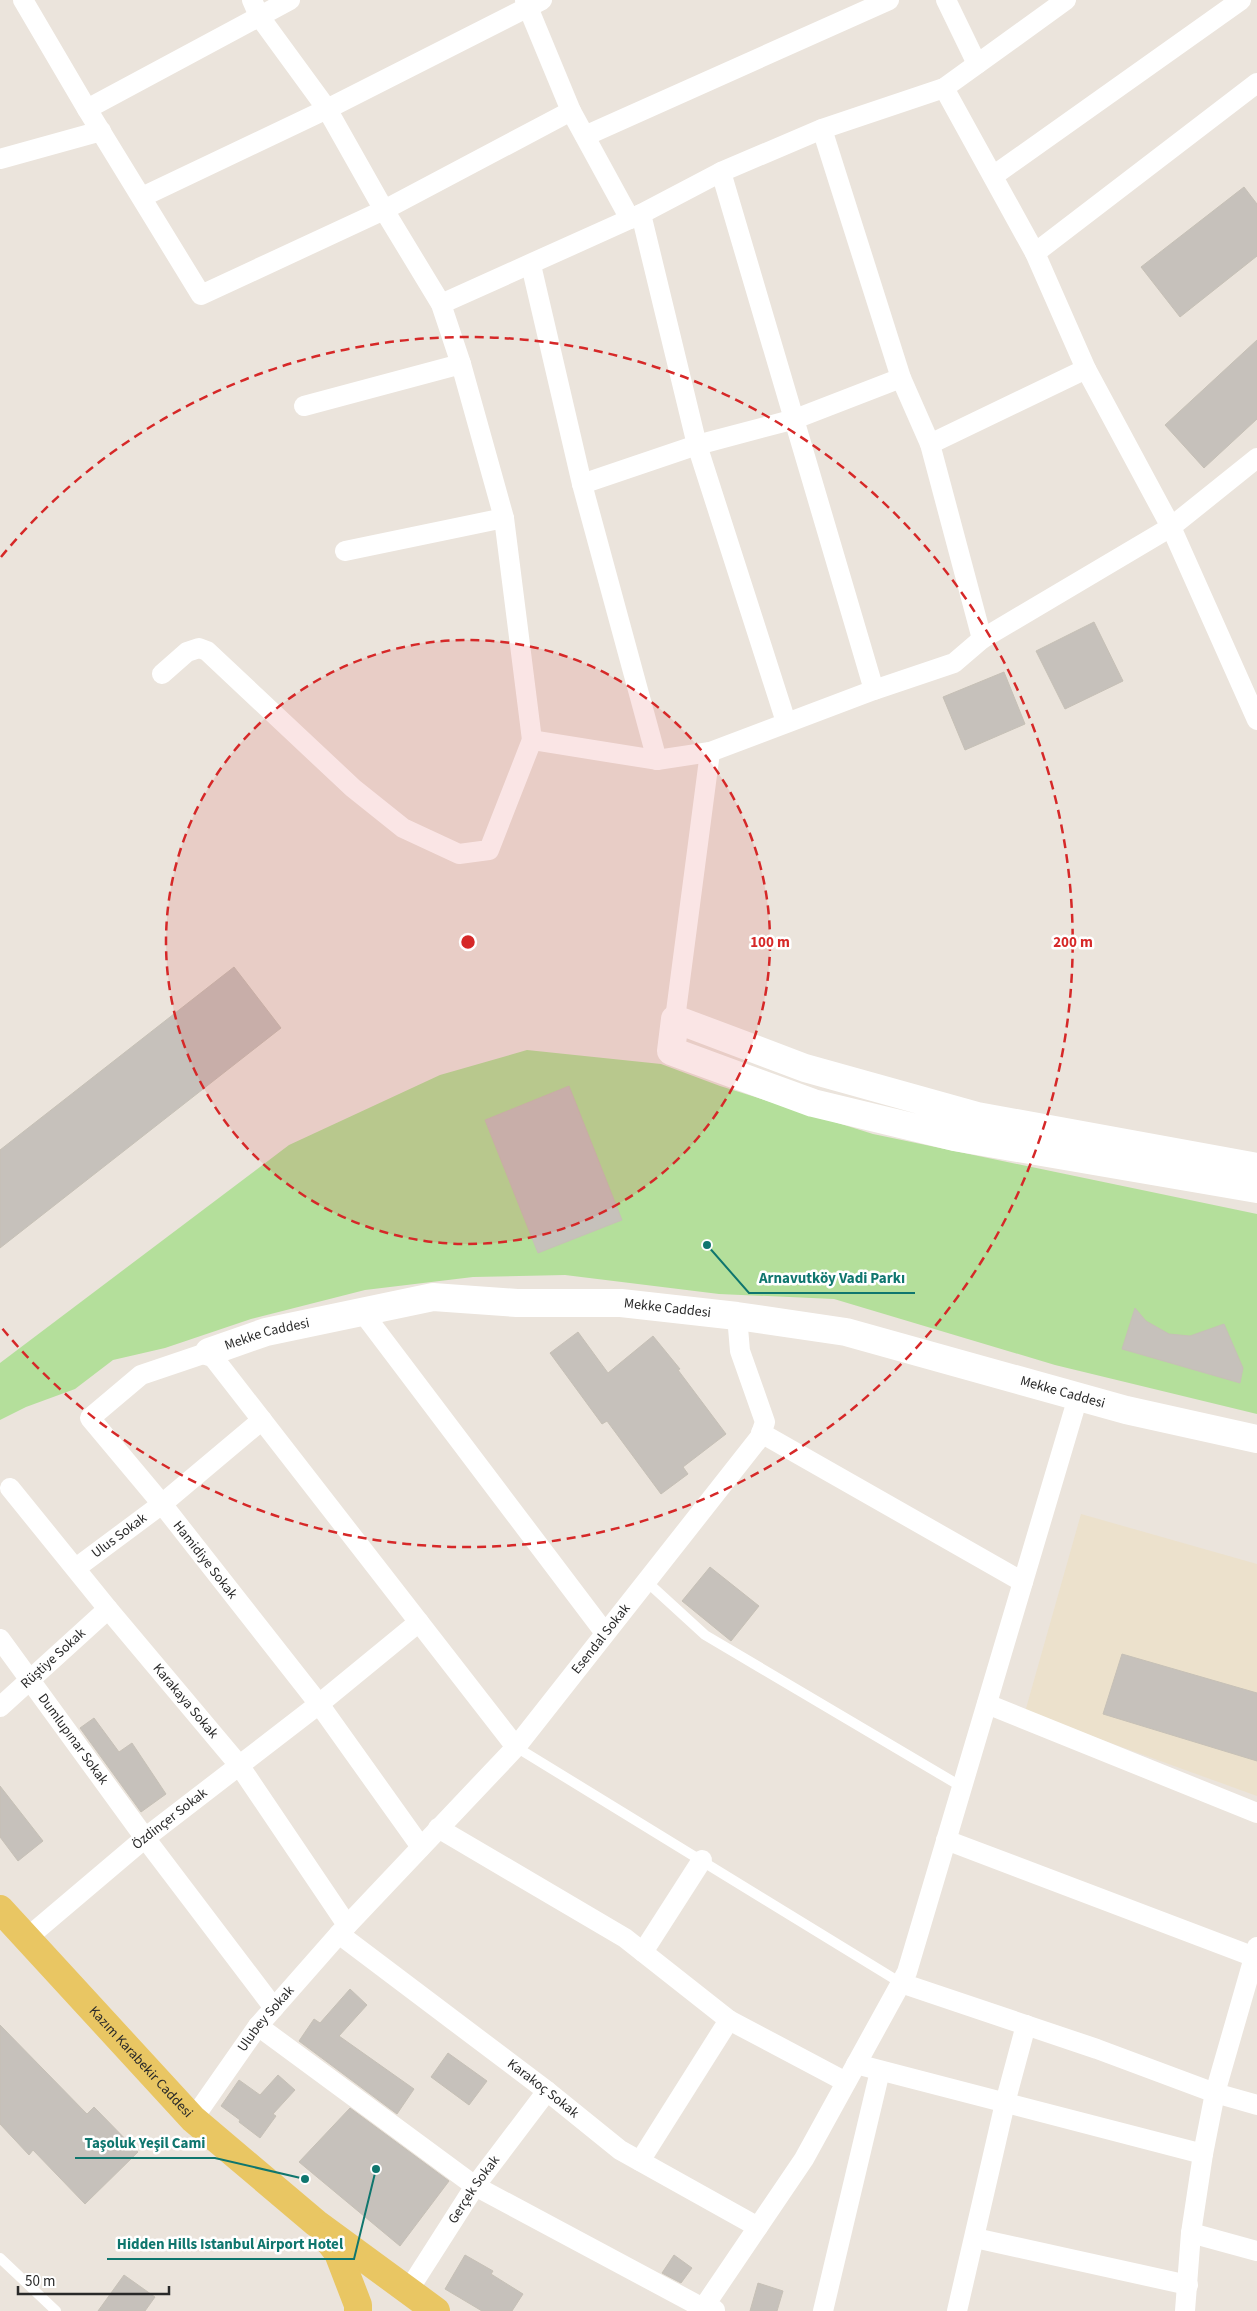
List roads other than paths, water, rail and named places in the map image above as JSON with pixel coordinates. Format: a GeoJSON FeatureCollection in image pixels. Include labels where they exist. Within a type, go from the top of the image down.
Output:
{"type":"FeatureCollection","features":[{"type":"Feature","properties":{"kind":"main road"},"geometry":{"type":"LineString","coordinates":[[1257,1166],[977,1116],[805,1068],[675,1019],[671,1051],[814,1103],[954,1137],[1257,1189]]}},
{"type":"Feature","properties":{"kind":"main road","name":"Mekke Caddesi"},"geometry":{"type":"LineString","coordinates":[[209,1352],[266,1332],[433,1297],[517,1303],[621,1303],[737,1316],[846,1332],[1126,1410],[1257,1440]]}},
{"type":"Feature","properties":{"kind":"main road","name":"Kazım Karabekir Caddesi"},"geometry":{"type":"LineString","coordinates":[[0,1909],[193,2119],[316,2222],[436,2311]]}},
{"type":"Feature","properties":{"kind":"main road"},"geometry":{"type":"LineString","coordinates":[[316,2222],[338,2253],[358,2305],[358,2311]]}},
{"type":"Feature","properties":{"kind":"street"},"geometry":{"type":"LineString","coordinates":[[23,0],[87,109],[201,295],[384,210],[571,111]]}},
{"type":"Feature","properties":{"kind":"street"},"geometry":{"type":"LineString","coordinates":[[87,109],[256,8],[290,0]]}},
{"type":"Feature","properties":{"kind":"street"},"geometry":{"type":"LineString","coordinates":[[585,136],[889,0]]}},
{"type":"Feature","properties":{"kind":"street"},"geometry":{"type":"LineString","coordinates":[[946,0],[977,64]]}},
{"type":"Feature","properties":{"kind":"street"},"geometry":{"type":"LineString","coordinates":[[441,304],[635,217],[721,172],[822,129],[944,88],[1066,0]]}},
{"type":"Feature","properties":{"kind":"street"},"geometry":{"type":"LineString","coordinates":[[993,176],[1241,0]]}},
{"type":"Feature","properties":{"kind":"street"},"geometry":{"type":"LineString","coordinates":[[142,197],[327,109],[532,2],[571,111],[635,217],[697,445],[786,722]]}},
{"type":"Feature","properties":{"kind":"street"},"geometry":{"type":"LineString","coordinates":[[162,674],[187,652],[199,648],[207,651],[360,794],[403,828],[459,854],[489,850],[532,740],[504,518],[462,364],[441,304],[384,210],[327,109],[256,8]]}},
{"type":"Feature","properties":{"kind":"street"},"geometry":{"type":"LineString","coordinates":[[1035,253],[1257,83]]}},
{"type":"Feature","properties":{"kind":"street"},"geometry":{"type":"LineString","coordinates":[[944,88],[1035,253],[1086,369],[1171,527],[1257,720]]}},
{"type":"Feature","properties":{"kind":"street"},"geometry":{"type":"LineString","coordinates":[[822,129],[901,378],[930,444],[982,639]]}},
{"type":"Feature","properties":{"kind":"street"},"geometry":{"type":"LineString","coordinates":[[0,159],[101,131]]}},
{"type":"Feature","properties":{"kind":"street"},"geometry":{"type":"LineString","coordinates":[[721,172],[874,690]]}},
{"type":"Feature","properties":{"kind":"street"},"geometry":{"type":"LineString","coordinates":[[531,265],[582,484],[658,760]]}},
{"type":"Feature","properties":{"kind":"street"},"geometry":{"type":"LineString","coordinates":[[304,406],[462,364]]}},
{"type":"Feature","properties":{"kind":"street"},"geometry":{"type":"LineString","coordinates":[[930,444],[1086,369]]}},
{"type":"Feature","properties":{"kind":"street"},"geometry":{"type":"LineString","coordinates":[[582,484],[697,445],[795,419],[901,378]]}},
{"type":"Feature","properties":{"kind":"street"},"geometry":{"type":"LineString","coordinates":[[532,740],[658,760],[710,752],[786,722],[954,663],[982,639],[1171,527],[1257,458]]}},
{"type":"Feature","properties":{"kind":"street"},"geometry":{"type":"LineString","coordinates":[[345,551],[504,518]]}},
{"type":"Feature","properties":{"kind":"street"},"geometry":{"type":"LineString","coordinates":[[675,1019],[710,752]]}},
{"type":"Feature","properties":{"kind":"street"},"geometry":{"type":"LineString","coordinates":[[363,1313],[605,1633]]}},
{"type":"Feature","properties":{"kind":"street"},"geometry":{"type":"LineString","coordinates":[[737,1316],[740,1351],[765,1422],[761,1433],[1023,1582]]}},
{"type":"Feature","properties":{"kind":"street"},"geometry":{"type":"LineString","coordinates":[[209,1352],[516,1747]]}},
{"type":"Feature","properties":{"kind":"street","name":"Mekke Caddesi"},"geometry":{"type":"LineString","coordinates":[[90,1418],[142,1375],[209,1352]]}},
{"type":"Feature","properties":{"kind":"street"},"geometry":{"type":"LineString","coordinates":[[258,2026],[475,2186],[707,2310],[758,2227],[804,2160],[907,1972],[1078,1397]]}},
{"type":"Feature","properties":{"kind":"street","name":"Hamidiye Sokak"},"geometry":{"type":"LineString","coordinates":[[90,1418],[162,1504],[319,1704],[421,1847]]}},
{"type":"Feature","properties":{"kind":"street","name":"Ulus Sokak"},"geometry":{"type":"LineString","coordinates":[[76,1568],[162,1504],[262,1420]]}},
{"type":"Feature","properties":{"kind":"street","name":"Esendal Sokak"},"geometry":{"type":"LineString","coordinates":[[343,1929],[516,1747],[760,1438],[761,1433]]}},
{"type":"Feature","properties":{"kind":"street","name":"Karakaya Sokak"},"geometry":{"type":"LineString","coordinates":[[10,1488],[108,1610],[239,1765],[343,1929]]}},
{"type":"Feature","properties":{"kind":"street","name":"Rüştiye Sokak"},"geometry":{"type":"LineString","coordinates":[[0,1707],[108,1610]]}},
{"type":"Feature","properties":{"kind":"street","name":"Özdinçer Sokak"},"geometry":{"type":"LineString","coordinates":[[27,1938],[145,1838],[319,1704],[419,1622]]}},
{"type":"Feature","properties":{"kind":"street","name":"Dumlupınar Sokak"},"geometry":{"type":"LineString","coordinates":[[0,1639],[145,1838],[274,2008]]}},
{"type":"Feature","properties":{"kind":"street"},"geometry":{"type":"LineString","coordinates":[[987,1704],[1257,1813]]}},
{"type":"Feature","properties":{"kind":"street"},"geometry":{"type":"LineString","coordinates":[[438,1828],[625,1938],[729,2020],[846,2082]]}},
{"type":"Feature","properties":{"kind":"street"},"geometry":{"type":"LineString","coordinates":[[946,1840],[1256,1954],[1215,2093],[1203,2154],[1191,2234],[1185,2311]]}},
{"type":"Feature","properties":{"kind":"street"},"geometry":{"type":"LineString","coordinates":[[643,1952],[702,1860]]}},
{"type":"Feature","properties":{"kind":"street","name":"Ulubey Sokak"},"geometry":{"type":"LineString","coordinates":[[193,2119],[258,2026],[343,1929]]}},
{"type":"Feature","properties":{"kind":"street","name":"Karakoç Sokak"},"geometry":{"type":"LineString","coordinates":[[343,1929],[620,2150],[758,2227]]}},
{"type":"Feature","properties":{"kind":"street"},"geometry":{"type":"LineString","coordinates":[[901,1983],[1026,2025],[1215,2093],[1257,2105]]}},
{"type":"Feature","properties":{"kind":"street"},"geometry":{"type":"LineString","coordinates":[[640,2160],[729,2020]]}},
{"type":"Feature","properties":{"kind":"street"},"geometry":{"type":"LineString","coordinates":[[957,2311],[1004,2103],[1026,2025]]}},
{"type":"Feature","properties":{"kind":"street"},"geometry":{"type":"LineString","coordinates":[[856,2064],[1203,2154]]}},
{"type":"Feature","properties":{"kind":"street"},"geometry":{"type":"LineString","coordinates":[[823,2311],[880,2071]]}},
{"type":"Feature","properties":{"kind":"street","name":"Gerçek Sokak"},"geometry":{"type":"LineString","coordinates":[[408,2291],[475,2186],[547,2091]]}},
{"type":"Feature","properties":{"kind":"street"},"geometry":{"type":"LineString","coordinates":[[1191,2234],[1257,2251]]}},
{"type":"Feature","properties":{"kind":"street"},"geometry":{"type":"LineString","coordinates":[[975,2238],[1188,2285]]}},
{"type":"Feature","properties":{"kind":"lane"},"geometry":{"type":"LineString","coordinates":[[646,1581],[705,1635],[962,1788]]}},
{"type":"Feature","properties":{"kind":"lane"},"geometry":{"type":"LineString","coordinates":[[516,1747],[901,1983]]}},
{"type":"Feature","properties":{"kind":"lane"},"geometry":{"type":"LineString","coordinates":[[0,2258],[56,2311]]}},
{"type":"Feature","properties":{"kind":"place","name":"Arnavutköy Vadi Parkı"},"geometry":{"type":"Point","coordinates":[707,1245]}},
{"type":"Feature","properties":{"kind":"place","name":"Hidden Hills Istanbul Airport Hotel"},"geometry":{"type":"Point","coordinates":[376,2169]}},
{"type":"Feature","properties":{"kind":"place","name":"Taşoluk Yeşil Cami"},"geometry":{"type":"Point","coordinates":[305,2179]}}]}
